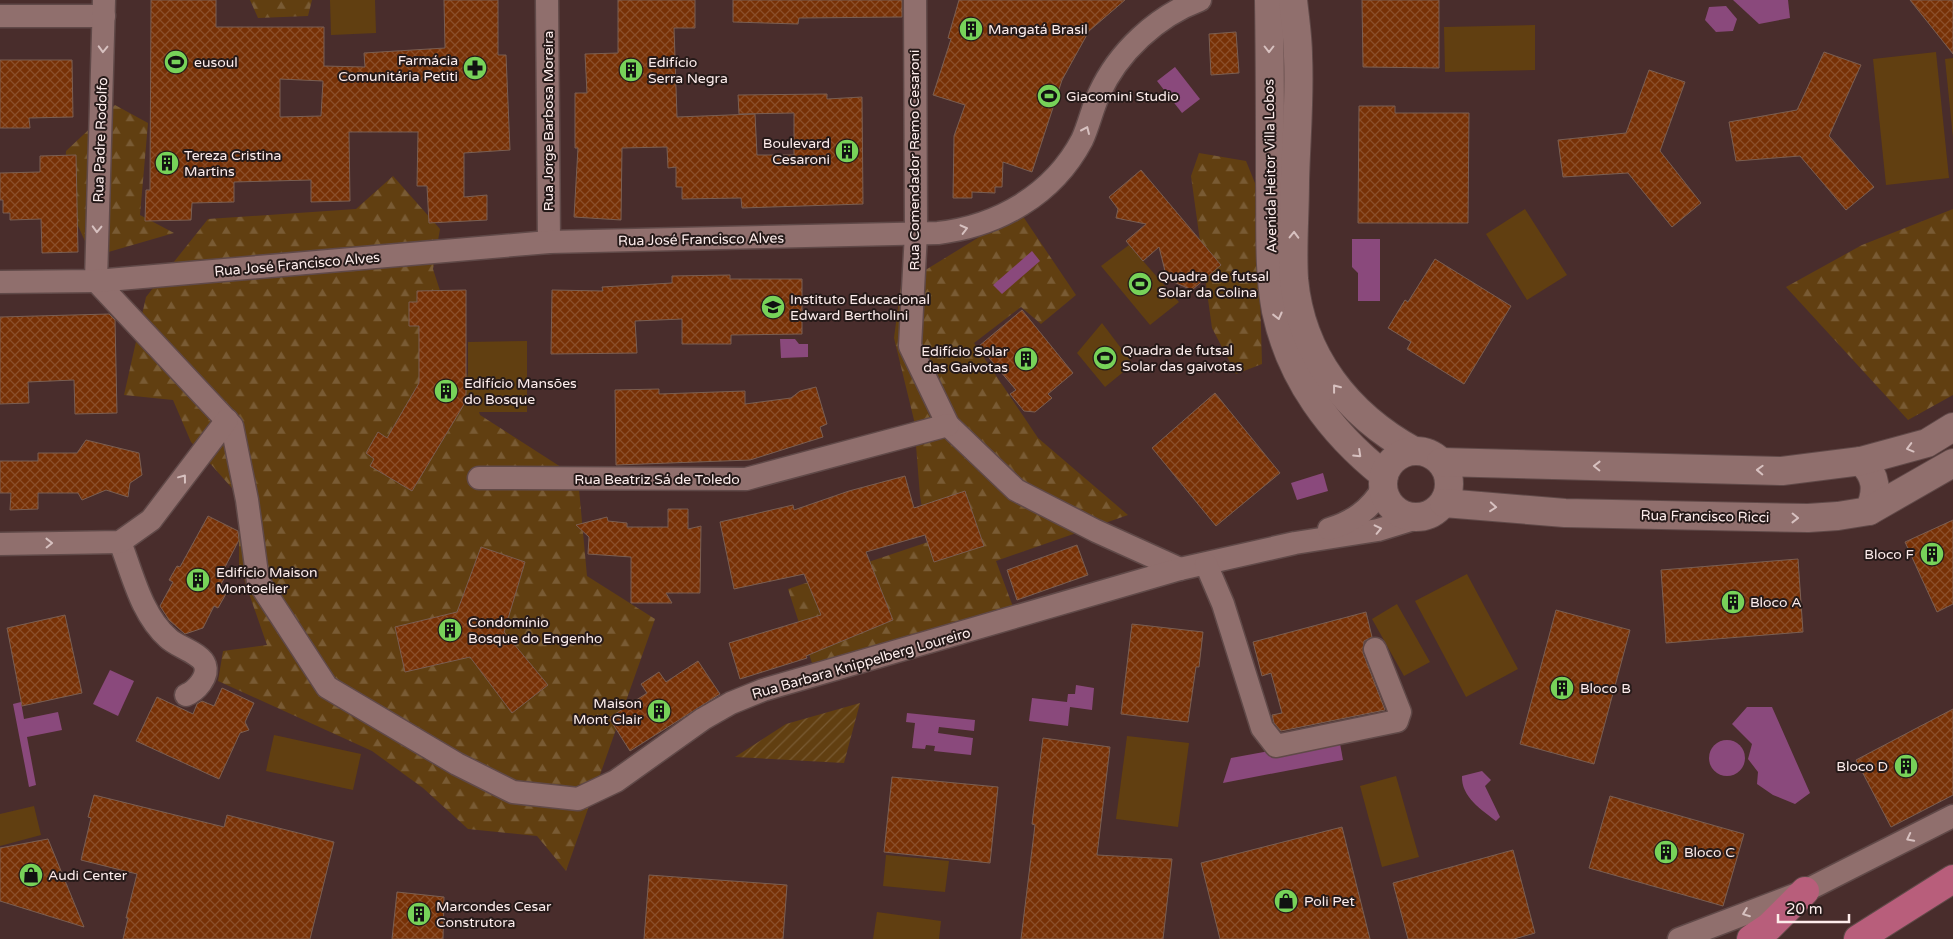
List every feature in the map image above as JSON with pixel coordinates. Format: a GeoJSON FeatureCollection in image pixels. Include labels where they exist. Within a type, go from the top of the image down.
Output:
{"type":"FeatureCollection","features":[{"type":"Feature","properties":{"kind":"main road"},"geometry":{"type":"LineString","coordinates":[[1858,939],[1953,879]]}},
{"type":"Feature","properties":{"kind":"main road"},"geometry":{"type":"LineString","coordinates":[[1751,939],[1769,927],[1805,891]]}},
{"type":"Feature","properties":{"kind":"street","name":"Rua Jorge Barbosa Moreira"},"geometry":{"type":"LineString","coordinates":[[547,0],[548,242]]}},
{"type":"Feature","properties":{"kind":"street","name":"Rua Comendador Remo Cesaroni"},"geometry":{"type":"LineString","coordinates":[[915,0],[916,233],[910,346],[948,425],[1016,490],[1096,531],[1180,569]]}},
{"type":"Feature","properties":{"kind":"street","name":"Rua José Francisco Alves"},"geometry":{"type":"LineString","coordinates":[[0,282],[96,281],[548,242],[960,231],[1002,217],[1039,193],[1069,160],[1082,140],[1098,95],[1120,60],[1148,31],[1170,15],[1200,0]]}},
{"type":"Feature","properties":{"kind":"street","name":"Avenida Heitor Villa Lobos"},"geometry":{"type":"LineString","coordinates":[[1269,0],[1271,253],[1276,311],[1294,365],[1318,407],[1341,437],[1383,482]]}},
{"type":"Feature","properties":{"kind":"street","name":"Avenida Heitor Villa Lobos"},"geometry":{"type":"LineString","coordinates":[[1293,0],[1298,57],[1294,257],[1297,301],[1302,322],[1319,362],[1333,385],[1350,405],[1391,438],[1414,451]]}},
{"type":"Feature","properties":{"kind":"street"},"geometry":{"type":"LineString","coordinates":[[0,16],[104,8]]}},
{"type":"Feature","properties":{"kind":"street","name":"Rua Padre Rodolfo"},"geometry":{"type":"LineString","coordinates":[[96,281],[104,8]]}},
{"type":"Feature","properties":{"kind":"street","name":"Rua Barbara Knippelberg Loureiro"},"geometry":{"type":"LineString","coordinates":[[96,281],[232,426],[247,500],[258,581],[327,688],[456,764],[513,792],[578,799],[616,781],[703,720],[731,704],[763,690],[1180,569],[1295,543],[1378,530],[1417,518]]}},
{"type":"Feature","properties":{"kind":"street"},"geometry":{"type":"LineString","coordinates":[[0,544],[120,542],[151,520],[227,420]]}},
{"type":"Feature","properties":{"kind":"street","name":"Rua Beatriz Sá de Toledo"},"geometry":{"type":"LineString","coordinates":[[479,478],[746,479],[948,425]]}},
{"type":"Feature","properties":{"kind":"street"},"geometry":{"type":"LineString","coordinates":[[1441,462],[1782,471],[1860,461],[1927,443],[1953,427]]}},
{"type":"Feature","properties":{"kind":"street"},"geometry":{"type":"LineString","coordinates":[[1414,451],[1434,455],[1441,462],[1449,482],[1449,493],[1444,503],[1432,514],[1417,518],[1401,515],[1388,504],[1383,482],[1393,459],[1403,453],[1414,451]]}},
{"type":"Feature","properties":{"kind":"street"},"geometry":{"type":"LineString","coordinates":[[1860,461],[1874,476],[1876,489],[1869,511]]}},
{"type":"Feature","properties":{"kind":"street","name":"Rua Francisco Ricci"},"geometry":{"type":"LineString","coordinates":[[1444,503],[1565,513],[1831,517],[1869,511],[1953,463]]}},
{"type":"Feature","properties":{"kind":"street","name":"Rua Barbara Knippelberg Loureiro"},"geometry":{"type":"LineString","coordinates":[[1295,543],[1316,532],[1352,520],[1376,500],[1383,482]]}},
{"type":"Feature","properties":{"kind":"street"},"geometry":{"type":"LineString","coordinates":[[120,542],[152,622],[178,647],[199,657],[204,662],[206,668],[198,686],[194,692],[186,696]]}},
{"type":"Feature","properties":{"kind":"street"},"geometry":{"type":"LineString","coordinates":[[1206,564],[1223,604],[1262,728],[1276,746],[1397,721],[1400,712],[1375,649]]}},
{"type":"Feature","properties":{"kind":"street"},"geometry":{"type":"LineString","coordinates":[[1679,939],[1805,891],[1953,816]]}},
{"type":"Feature","properties":{"kind":"green space"},"geometry":{"type":"Polygon","coordinates":[[[250,0],[312,0],[308,16],[258,18],[250,0]]]}},
{"type":"Feature","properties":{"kind":"green space"},"geometry":{"type":"Polygon","coordinates":[[[330,0],[375,0],[376,33],[331,35],[330,0]]]}},
{"type":"Feature","properties":{"kind":"green space"},"geometry":{"type":"Polygon","coordinates":[[[1535,25],[1535,70],[1445,72],[1444,27],[1535,25]]]}},
{"type":"Feature","properties":{"kind":"green space"},"geometry":{"type":"Polygon","coordinates":[[[1936,52],[1949,178],[1886,185],[1873,59],[1936,52]]]}},
{"type":"Feature","properties":{"kind":"green space"},"geometry":{"type":"Polygon","coordinates":[[[1953,58],[1953,138],[1945,59],[1953,58]]]}},
{"type":"Feature","properties":{"kind":"green space"},"geometry":{"type":"Polygon","coordinates":[[[115,105],[148,123],[140,215],[174,233],[105,253],[89,250],[64,195],[66,151],[115,105]]]}},
{"type":"Feature","properties":{"kind":"green space"},"geometry":{"type":"Polygon","coordinates":[[[1199,153],[1246,161],[1257,188],[1262,364],[1236,374],[1212,328],[1191,176],[1199,153]]]}},
{"type":"Feature","properties":{"kind":"green space"},"geometry":{"type":"Polygon","coordinates":[[[393,176],[440,229],[433,269],[480,415],[578,478],[587,576],[655,619],[566,871],[537,836],[468,829],[423,788],[372,751],[218,681],[223,651],[267,645],[239,565],[239,496],[191,442],[173,400],[124,395],[146,297],[208,219],[356,209],[393,176]]]}},
{"type":"Feature","properties":{"kind":"green space"},"geometry":{"type":"Polygon","coordinates":[[[1525,209],[1567,275],[1527,300],[1486,234],[1525,209]]]}},
{"type":"Feature","properties":{"kind":"green space"},"geometry":{"type":"Polygon","coordinates":[[[1953,209],[1953,395],[1908,420],[1786,287],[1862,245],[1953,209]]]}},
{"type":"Feature","properties":{"kind":"green space"},"geometry":{"type":"Polygon","coordinates":[[[1020,212],[1076,295],[1041,324],[1021,307],[974,343],[1038,438],[1128,515],[996,561],[1016,615],[812,663],[788,589],[928,542],[920,496],[914,420],[894,338],[901,285],[1020,212]]]}},
{"type":"Feature","properties":{"kind":"green space","name":"Quadra de futsal Solar da Colina"},"geometry":{"type":"Polygon","coordinates":[[[1129,245],[1179,302],[1150,325],[1101,266],[1129,245]]]}},
{"type":"Feature","properties":{"kind":"green space","name":"Quadra de futsal Solar das gaivotas"},"geometry":{"type":"Polygon","coordinates":[[[1102,323],[1133,364],[1105,387],[1077,353],[1102,323]]]}},
{"type":"Feature","properties":{"kind":"green space"},"geometry":{"type":"Polygon","coordinates":[[[527,341],[527,412],[468,412],[468,342],[527,341]]]}},
{"type":"Feature","properties":{"kind":"green space"},"geometry":{"type":"Polygon","coordinates":[[[1467,574],[1518,669],[1466,697],[1415,601],[1467,574]]]}},
{"type":"Feature","properties":{"kind":"green space"},"geometry":{"type":"Polygon","coordinates":[[[1397,604],[1430,662],[1404,676],[1372,619],[1397,604]]]}},
{"type":"Feature","properties":{"kind":"green space"},"geometry":{"type":"Polygon","coordinates":[[[860,703],[844,763],[735,757],[786,724],[860,703]]]}},
{"type":"Feature","properties":{"kind":"green space"},"geometry":{"type":"Polygon","coordinates":[[[274,735],[361,754],[353,790],[266,771],[274,735]]]}},
{"type":"Feature","properties":{"kind":"green space"},"geometry":{"type":"Polygon","coordinates":[[[1127,736],[1189,743],[1178,827],[1116,819],[1127,736]]]}},
{"type":"Feature","properties":{"kind":"green space"},"geometry":{"type":"Polygon","coordinates":[[[1396,776],[1419,857],[1382,867],[1360,786],[1396,776]]]}},
{"type":"Feature","properties":{"kind":"green space"},"geometry":{"type":"Polygon","coordinates":[[[34,806],[41,835],[0,846],[0,814],[34,806]]]}},
{"type":"Feature","properties":{"kind":"green space"},"geometry":{"type":"Polygon","coordinates":[[[886,855],[949,861],[945,892],[883,886],[886,855]]]}},
{"type":"Feature","properties":{"kind":"green space"},"geometry":{"type":"Polygon","coordinates":[[[877,912],[941,921],[939,939],[873,939],[877,912]]]}},
{"type":"Feature","properties":{"kind":"shaded area"},"geometry":{"type":"Polygon","coordinates":[[[1733,0],[1788,0],[1790,18],[1759,24],[1733,0]]]}},
{"type":"Feature","properties":{"kind":"shaded area"},"geometry":{"type":"Polygon","coordinates":[[[1726,6],[1737,19],[1733,31],[1716,32],[1705,20],[1709,7],[1726,6]]]}},
{"type":"Feature","properties":{"kind":"shaded area"},"geometry":{"type":"Polygon","coordinates":[[[1175,67],[1200,99],[1182,113],[1157,81],[1175,67]]]}},
{"type":"Feature","properties":{"kind":"shaded area"},"geometry":{"type":"Polygon","coordinates":[[[1352,239],[1380,239],[1380,301],[1358,301],[1358,273],[1352,267],[1352,239]]]}},
{"type":"Feature","properties":{"kind":"shaded area"},"geometry":{"type":"Polygon","coordinates":[[[1032,251],[1040,261],[1002,294],[993,285],[1032,251]]]}},
{"type":"Feature","properties":{"kind":"shaded area"},"geometry":{"type":"Polygon","coordinates":[[[780,339],[795,339],[799,344],[808,344],[808,357],[781,358],[780,339]]]}},
{"type":"Feature","properties":{"kind":"shaded area"},"geometry":{"type":"Polygon","coordinates":[[[1323,473],[1328,491],[1297,500],[1291,483],[1323,473]]]}},
{"type":"Feature","properties":{"kind":"shaded area"},"geometry":{"type":"Polygon","coordinates":[[[110,670],[134,681],[118,716],[93,704],[110,670]]]}},
{"type":"Feature","properties":{"kind":"shaded area"},"geometry":{"type":"Polygon","coordinates":[[[1076,685],[1094,688],[1092,710],[1070,707],[1068,726],[1029,721],[1032,698],[1067,702],[1068,694],[1075,694],[1076,685]]]}},
{"type":"Feature","properties":{"kind":"shaded area"},"geometry":{"type":"Polygon","coordinates":[[[21,702],[24,719],[58,712],[62,730],[27,737],[36,785],[29,787],[13,704],[21,702]]]}},
{"type":"Feature","properties":{"kind":"shaded area"},"geometry":{"type":"Polygon","coordinates":[[[1747,707],[1772,707],[1810,793],[1795,804],[1773,795],[1757,784],[1758,772],[1748,759],[1752,744],[1732,724],[1747,707]]]}},
{"type":"Feature","properties":{"kind":"shaded area"},"geometry":{"type":"Polygon","coordinates":[[[907,713],[975,720],[974,731],[939,727],[938,733],[973,738],[971,755],[934,751],[935,746],[926,745],[925,749],[912,748],[915,723],[906,722],[907,713]]]}},
{"type":"Feature","properties":{"kind":"shaded area"},"geometry":{"type":"Polygon","coordinates":[[[1339,738],[1343,760],[1223,783],[1231,758],[1339,738]]]}},
{"type":"Feature","properties":{"kind":"shaded area"},"geometry":{"type":"Polygon","coordinates":[[[1727,740],[1740,745],[1745,758],[1740,771],[1727,776],[1714,771],[1709,758],[1714,745],[1727,740]]]}},
{"type":"Feature","properties":{"kind":"shaded area"},"geometry":{"type":"Polygon","coordinates":[[[1482,771],[1491,780],[1485,786],[1500,817],[1496,821],[1473,802],[1463,784],[1462,776],[1482,771]]]}},
{"type":"Feature","properties":{"kind":"building"},"geometry":{"type":"Polygon","coordinates":[[[151,0],[216,0],[216,27],[324,27],[324,66],[365,67],[364,53],[445,48],[444,0],[498,0],[498,55],[506,55],[510,150],[464,153],[464,197],[487,195],[487,220],[429,223],[427,186],[417,186],[418,132],[349,132],[350,201],[311,202],[311,180],[234,182],[234,202],[192,203],[191,220],[145,221],[146,190],[150,190],[151,0]],[[280,79],[280,117],[321,116],[323,81],[280,79]]]}},
{"type":"Feature","properties":{"kind":"building"},"geometry":{"type":"Polygon","coordinates":[[[618,0],[695,0],[695,28],[674,28],[677,117],[755,114],[757,155],[794,155],[794,113],[739,114],[738,95],[827,94],[827,99],[862,97],[863,204],[742,208],[741,198],[682,199],[682,187],[676,187],[676,167],[668,168],[667,147],[622,148],[621,220],[574,217],[578,148],[575,148],[575,93],[587,93],[585,54],[618,53],[618,0]]]}},
{"type":"Feature","properties":{"kind":"building"},"geometry":{"type":"Polygon","coordinates":[[[733,0],[902,0],[902,17],[799,18],[798,24],[733,22],[733,0]]]}},
{"type":"Feature","properties":{"kind":"building"},"geometry":{"type":"Polygon","coordinates":[[[959,0],[1125,0],[1089,31],[1062,80],[1032,172],[1003,162],[1002,187],[995,187],[995,193],[972,192],[972,198],[953,198],[954,136],[965,105],[933,95],[951,39],[948,38],[959,0]]]}},
{"type":"Feature","properties":{"kind":"building"},"geometry":{"type":"Polygon","coordinates":[[[1362,0],[1439,0],[1439,68],[1363,67],[1362,0]]]}},
{"type":"Feature","properties":{"kind":"building"},"geometry":{"type":"Polygon","coordinates":[[[1910,0],[1953,0],[1953,54],[1910,0]]]}},
{"type":"Feature","properties":{"kind":"building"},"geometry":{"type":"Polygon","coordinates":[[[1236,32],[1239,73],[1211,75],[1209,34],[1236,32]]]}},
{"type":"Feature","properties":{"kind":"building"},"geometry":{"type":"Polygon","coordinates":[[[1824,52],[1861,65],[1829,136],[1874,187],[1846,210],[1800,156],[1736,161],[1729,122],[1797,110],[1824,52]]]}},
{"type":"Feature","properties":{"kind":"building"},"geometry":{"type":"Polygon","coordinates":[[[0,60],[72,60],[73,117],[29,118],[30,128],[0,128],[0,60]]]}},
{"type":"Feature","properties":{"kind":"building"},"geometry":{"type":"Polygon","coordinates":[[[1649,70],[1685,82],[1660,151],[1701,203],[1672,227],[1628,173],[1563,177],[1558,140],[1626,133],[1649,70]]]}},
{"type":"Feature","properties":{"kind":"building"},"geometry":{"type":"Polygon","coordinates":[[[1359,106],[1395,106],[1395,113],[1469,113],[1468,223],[1358,223],[1359,106]]]}},
{"type":"Feature","properties":{"kind":"building"},"geometry":{"type":"Polygon","coordinates":[[[76,155],[78,252],[42,253],[41,219],[10,220],[10,213],[3,213],[3,200],[0,200],[0,173],[40,172],[40,156],[76,155]]]}},
{"type":"Feature","properties":{"kind":"building"},"geometry":{"type":"Polygon","coordinates":[[[1141,170],[1221,265],[1192,290],[1167,279],[1159,247],[1143,261],[1126,241],[1146,224],[1116,218],[1118,209],[1109,197],[1141,170]]]}},
{"type":"Feature","properties":{"kind":"building"},"geometry":{"type":"Polygon","coordinates":[[[1435,259],[1511,306],[1464,384],[1407,349],[1411,342],[1388,328],[1405,300],[1408,302],[1435,259]]]}},
{"type":"Feature","properties":{"kind":"building"},"geometry":{"type":"Polygon","coordinates":[[[730,275],[730,279],[802,279],[802,334],[731,335],[731,344],[682,344],[682,319],[635,321],[637,353],[551,354],[552,290],[603,291],[602,287],[672,283],[672,276],[730,275]]]}},
{"type":"Feature","properties":{"kind":"building","name":"Edifício Mansões do Bosque"},"geometry":{"type":"Polygon","coordinates":[[[466,290],[466,401],[412,491],[370,466],[374,459],[366,453],[378,432],[387,438],[419,383],[419,326],[409,326],[409,302],[417,302],[417,291],[466,290]]]}},
{"type":"Feature","properties":{"kind":"building","name":"Edifício Solar das Gaivotas"},"geometry":{"type":"Polygon","coordinates":[[[1022,310],[1073,373],[1048,394],[1052,398],[1035,412],[1024,411],[1010,394],[1016,390],[979,346],[1022,310]]]}},
{"type":"Feature","properties":{"kind":"building"},"geometry":{"type":"Polygon","coordinates":[[[109,314],[115,320],[117,413],[75,414],[74,380],[28,382],[29,403],[0,404],[0,317],[109,314]]]}},
{"type":"Feature","properties":{"kind":"building"},"geometry":{"type":"Polygon","coordinates":[[[816,387],[827,424],[820,427],[823,437],[750,460],[616,465],[615,390],[659,389],[659,394],[745,391],[745,404],[791,398],[800,391],[816,387]]]}},
{"type":"Feature","properties":{"kind":"building"},"geometry":{"type":"Polygon","coordinates":[[[1215,393],[1280,473],[1216,526],[1152,448],[1215,393]]]}},
{"type":"Feature","properties":{"kind":"building"},"geometry":{"type":"Polygon","coordinates":[[[86,440],[139,453],[142,475],[130,483],[128,497],[106,490],[82,500],[78,493],[38,493],[38,509],[10,510],[11,493],[0,493],[0,461],[38,461],[38,453],[77,453],[86,440]]]}},
{"type":"Feature","properties":{"kind":"building"},"geometry":{"type":"Polygon","coordinates":[[[905,476],[914,508],[965,491],[984,546],[934,562],[925,535],[866,552],[893,620],[806,656],[807,658],[740,679],[729,643],[821,615],[804,574],[734,589],[720,522],[793,505],[794,510],[849,491],[905,476]]]}},
{"type":"Feature","properties":{"kind":"building"},"geometry":{"type":"Polygon","coordinates":[[[668,509],[688,509],[688,529],[701,526],[700,593],[666,593],[672,603],[631,603],[631,557],[588,554],[589,537],[576,525],[607,517],[608,521],[627,523],[627,527],[668,527],[668,509]]]}},
{"type":"Feature","properties":{"kind":"building","name":"Edifício Maison Montoelier"},"geometry":{"type":"Polygon","coordinates":[[[208,516],[238,531],[239,540],[223,571],[227,573],[219,588],[227,592],[218,608],[214,606],[203,628],[185,634],[169,620],[160,606],[173,582],[169,580],[177,566],[180,567],[208,516]]]}},
{"type":"Feature","properties":{"kind":"building","name":"Bloco F"},"geometry":{"type":"Polygon","coordinates":[[[1953,520],[1953,604],[1937,612],[1905,542],[1953,520]]]}},
{"type":"Feature","properties":{"kind":"building"},"geometry":{"type":"Polygon","coordinates":[[[1077,545],[1088,575],[1017,600],[1007,570],[1077,545]]]}},
{"type":"Feature","properties":{"kind":"building","name":"Condomínio Bosque do Engenho"},"geometry":{"type":"Polygon","coordinates":[[[481,547],[525,562],[504,632],[548,685],[512,713],[470,657],[405,672],[395,627],[457,612],[481,547]]]}},
{"type":"Feature","properties":{"kind":"building","name":"Bloco A"},"geometry":{"type":"Polygon","coordinates":[[[1798,559],[1803,632],[1666,643],[1661,570],[1798,559]]]}},
{"type":"Feature","properties":{"kind":"building","name":"Bloco B"},"geometry":{"type":"Polygon","coordinates":[[[1556,610],[1630,630],[1594,764],[1520,744],[1556,610]]]}},
{"type":"Feature","properties":{"kind":"building"},"geometry":{"type":"Polygon","coordinates":[[[1366,612],[1372,637],[1364,641],[1363,653],[1385,710],[1281,731],[1274,723],[1272,715],[1282,713],[1271,673],[1262,676],[1253,642],[1366,612]]]}},
{"type":"Feature","properties":{"kind":"building"},"geometry":{"type":"Polygon","coordinates":[[[65,615],[82,693],[22,706],[7,628],[65,615]]]}},
{"type":"Feature","properties":{"kind":"building"},"geometry":{"type":"Polygon","coordinates":[[[1132,624],[1203,632],[1199,667],[1196,667],[1188,722],[1121,714],[1132,624]]]}},
{"type":"Feature","properties":{"kind":"building","name":"Maison Mont Clair"},"geometry":{"type":"Polygon","coordinates":[[[698,661],[720,694],[630,751],[609,718],[647,693],[641,684],[659,672],[666,682],[698,661]]]}},
{"type":"Feature","properties":{"kind":"building"},"geometry":{"type":"Polygon","coordinates":[[[222,688],[254,703],[245,722],[249,730],[240,733],[219,779],[136,741],[157,697],[193,714],[197,704],[202,701],[214,706],[222,688]]]}},
{"type":"Feature","properties":{"kind":"building","name":"Bloco D"},"geometry":{"type":"Polygon","coordinates":[[[1953,709],[1953,795],[1891,827],[1856,760],[1953,709]]]}},
{"type":"Feature","properties":{"kind":"building"},"geometry":{"type":"Polygon","coordinates":[[[1043,738],[1110,747],[1097,855],[1172,859],[1163,939],[1021,939],[1035,825],[1032,824],[1043,738]]]}},
{"type":"Feature","properties":{"kind":"building"},"geometry":{"type":"Polygon","coordinates":[[[892,777],[998,787],[990,863],[884,852],[892,777]]]}},
{"type":"Feature","properties":{"kind":"building"},"geometry":{"type":"Polygon","coordinates":[[[94,795],[224,827],[227,815],[334,842],[310,939],[123,939],[137,874],[81,860],[91,818],[88,817],[94,795]]]}},
{"type":"Feature","properties":{"kind":"building","name":"Bloco C"},"geometry":{"type":"Polygon","coordinates":[[[1610,796],[1744,834],[1723,906],[1589,868],[1610,796]]]}},
{"type":"Feature","properties":{"kind":"building","name":"Poli Pet"},"geometry":{"type":"Polygon","coordinates":[[[1342,827],[1370,939],[1220,939],[1201,863],[1342,827]]]}},
{"type":"Feature","properties":{"kind":"building","name":"Audi Center"},"geometry":{"type":"Polygon","coordinates":[[[48,839],[84,927],[0,901],[0,848],[48,839]]]}},
{"type":"Feature","properties":{"kind":"building"},"geometry":{"type":"Polygon","coordinates":[[[1513,850],[1535,933],[1514,939],[1408,939],[1393,883],[1513,850]]]}},
{"type":"Feature","properties":{"kind":"building"},"geometry":{"type":"Polygon","coordinates":[[[649,875],[787,885],[783,939],[644,939],[649,875]]]}},
{"type":"Feature","properties":{"kind":"building","name":"Marcondes Cesar Construtora"},"geometry":{"type":"Polygon","coordinates":[[[397,892],[444,897],[443,939],[392,939],[397,892]]]}},
{"type":"Feature","properties":{"kind":"place","name":"Mangatá Brasil"},"geometry":{"type":"Point","coordinates":[971,29]}},
{"type":"Feature","properties":{"kind":"place","name":"eusoul"},"geometry":{"type":"Point","coordinates":[176,62]}},
{"type":"Feature","properties":{"kind":"place","name":"Farmácia Comunitária Petiti"},"geometry":{"type":"Point","coordinates":[475,68]}},
{"type":"Feature","properties":{"kind":"place","name":"Edifício Serra Negra"},"geometry":{"type":"Point","coordinates":[631,70]}},
{"type":"Feature","properties":{"kind":"place","name":"Giacomini Studio"},"geometry":{"type":"Point","coordinates":[1049,96]}},
{"type":"Feature","properties":{"kind":"place","name":"Boulevard Cesaroni"},"geometry":{"type":"Point","coordinates":[847,151]}},
{"type":"Feature","properties":{"kind":"place","name":"Tereza Cristina Martins"},"geometry":{"type":"Point","coordinates":[167,163]}},
{"type":"Feature","properties":{"kind":"place","name":"Quadra de futsal Solar da Colina"},"geometry":{"type":"Point","coordinates":[1140,284]}},
{"type":"Feature","properties":{"kind":"place","name":"Instituto Educacional Edward Bertholini"},"geometry":{"type":"Point","coordinates":[773,307]}},
{"type":"Feature","properties":{"kind":"place","name":"Quadra de futsal Solar das gaivotas"},"geometry":{"type":"Point","coordinates":[1105,358]}},
{"type":"Feature","properties":{"kind":"place","name":"Edifício Solar das Gaivotas"},"geometry":{"type":"Point","coordinates":[1026,359]}},
{"type":"Feature","properties":{"kind":"place","name":"Edifício Mansões do Bosque"},"geometry":{"type":"Point","coordinates":[446,391]}},
{"type":"Feature","properties":{"kind":"place","name":"Bloco F"},"geometry":{"type":"Point","coordinates":[1932,554]}},
{"type":"Feature","properties":{"kind":"place","name":"Edifício Maison Montoelier"},"geometry":{"type":"Point","coordinates":[198,580]}},
{"type":"Feature","properties":{"kind":"place","name":"Bloco A"},"geometry":{"type":"Point","coordinates":[1733,602]}},
{"type":"Feature","properties":{"kind":"place","name":"Condomínio Bosque do Engenho"},"geometry":{"type":"Point","coordinates":[450,630]}},
{"type":"Feature","properties":{"kind":"place","name":"Bloco B"},"geometry":{"type":"Point","coordinates":[1562,688]}},
{"type":"Feature","properties":{"kind":"place","name":"Maison Mont Clair"},"geometry":{"type":"Point","coordinates":[659,711]}},
{"type":"Feature","properties":{"kind":"place","name":"Bloco D"},"geometry":{"type":"Point","coordinates":[1906,766]}},
{"type":"Feature","properties":{"kind":"place","name":"Bloco C"},"geometry":{"type":"Point","coordinates":[1666,852]}},
{"type":"Feature","properties":{"kind":"place","name":"Audi Center"},"geometry":{"type":"Point","coordinates":[31,875]}},
{"type":"Feature","properties":{"kind":"place","name":"Poli Pet"},"geometry":{"type":"Point","coordinates":[1286,901]}},
{"type":"Feature","properties":{"kind":"place","name":"Marcondes Cesar Construtora"},"geometry":{"type":"Point","coordinates":[419,914]}}]}
